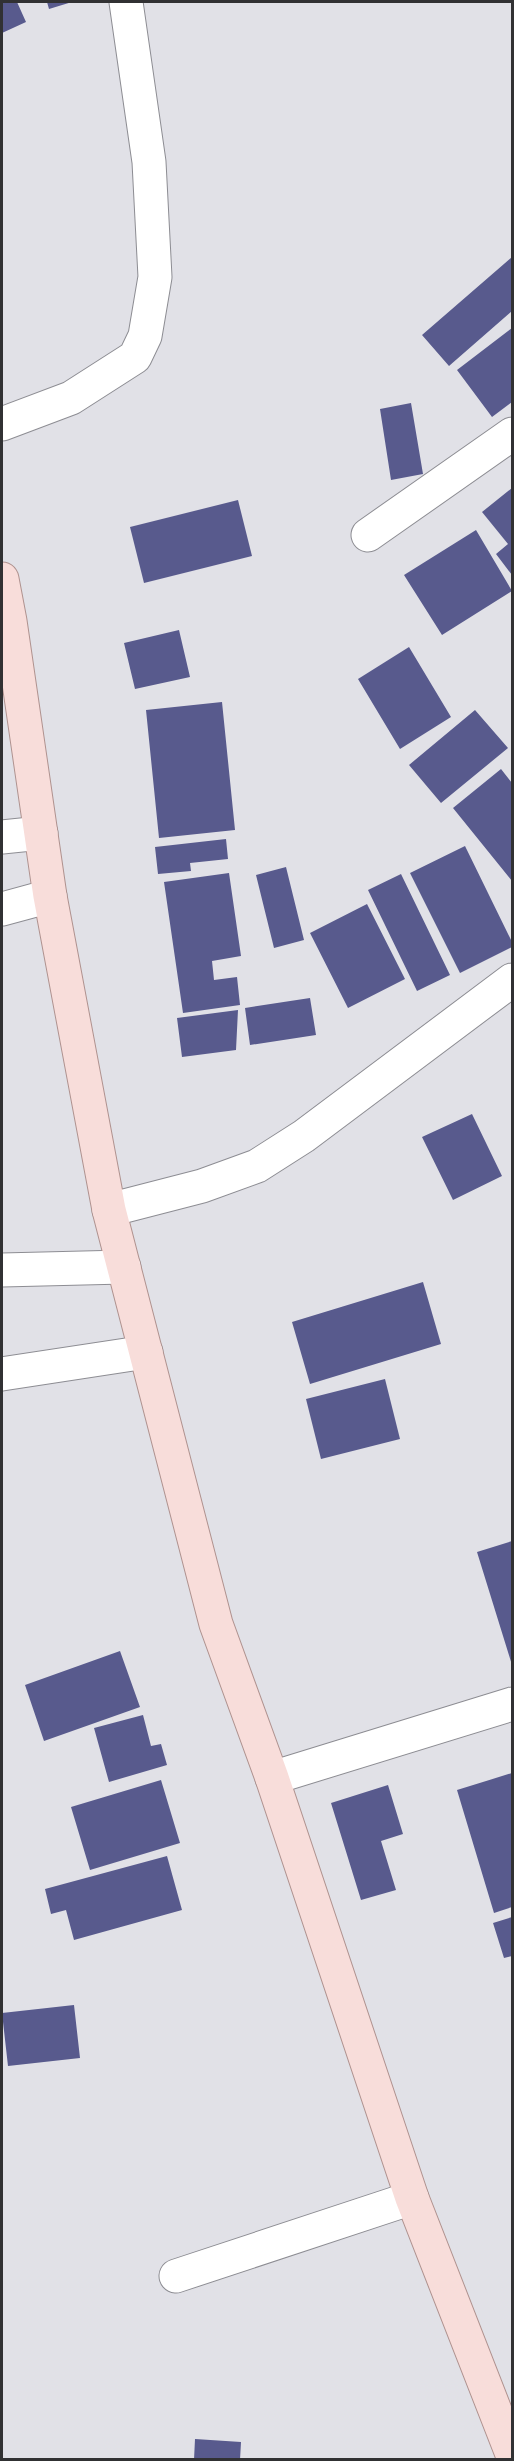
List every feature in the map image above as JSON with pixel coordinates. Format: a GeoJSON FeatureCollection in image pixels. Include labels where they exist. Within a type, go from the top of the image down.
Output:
{"type":"FeatureCollection","features":[{"type":"Feature","properties":{"kind":"main road"},"geometry":{"type":"LineString","coordinates":[[2,579],[13,715],[41,832],[50,896],[109,1210],[216,1624],[272,1778],[412,2198],[513,2454]]}},
{"type":"Feature","properties":{"kind":"street"},"geometry":{"type":"LineString","coordinates":[[2,424],[71,398],[135,357],[145,336],[154,277],[149,162],[126,2]]}},
{"type":"Feature","properties":{"kind":"street"},"geometry":{"type":"LineString","coordinates":[[368,535],[513,434]]}},
{"type":"Feature","properties":{"kind":"street"},"geometry":{"type":"LineString","coordinates":[[2,837],[41,832]]}},
{"type":"Feature","properties":{"kind":"street"},"geometry":{"type":"LineString","coordinates":[[2,909],[50,896]]}},
{"type":"Feature","properties":{"kind":"street"},"geometry":{"type":"LineString","coordinates":[[109,1210],[202,1186],[256,1166],[304,1136],[513,980]]}},
{"type":"Feature","properties":{"kind":"street"},"geometry":{"type":"LineString","coordinates":[[2,1269],[124,1267]]}},
{"type":"Feature","properties":{"kind":"street"},"geometry":{"type":"LineString","coordinates":[[2,1374],[146,1352]]}},
{"type":"Feature","properties":{"kind":"street"},"geometry":{"type":"LineString","coordinates":[[272,1778],[513,1704]]}},
{"type":"Feature","properties":{"kind":"street"},"geometry":{"type":"LineString","coordinates":[[176,2276],[412,2198]]}},
{"type":"Feature","properties":{"kind":"building"},"geometry":{"type":"Polygon","coordinates":[[[2,2],[17,2],[26,22],[2,33],[2,2]]]}},
{"type":"Feature","properties":{"kind":"building"},"geometry":{"type":"Polygon","coordinates":[[[47,2],[72,2],[49,9],[47,2]]]}},
{"type":"Feature","properties":{"kind":"building"},"geometry":{"type":"Polygon","coordinates":[[[512,257],[512,311],[449,366],[422,335],[512,257]]]}},
{"type":"Feature","properties":{"kind":"building"},"geometry":{"type":"Polygon","coordinates":[[[512,328],[512,402],[492,417],[457,370],[512,328]]]}},
{"type":"Feature","properties":{"kind":"building"},"geometry":{"type":"Polygon","coordinates":[[[411,403],[423,474],[391,480],[380,409],[411,403]]]}},
{"type":"Feature","properties":{"kind":"building"},"geometry":{"type":"Polygon","coordinates":[[[512,488],[512,575],[496,554],[508,544],[482,512],[512,488]]]}},
{"type":"Feature","properties":{"kind":"building"},"geometry":{"type":"Polygon","coordinates":[[[238,500],[252,556],[144,583],[130,527],[238,500]]]}},
{"type":"Feature","properties":{"kind":"building"},"geometry":{"type":"Polygon","coordinates":[[[476,530],[512,591],[442,635],[404,575],[476,530]]]}},
{"type":"Feature","properties":{"kind":"building"},"geometry":{"type":"Polygon","coordinates":[[[179,630],[190,677],[135,689],[124,643],[179,630]]]}},
{"type":"Feature","properties":{"kind":"building"},"geometry":{"type":"Polygon","coordinates":[[[409,647],[451,717],[400,749],[358,679],[409,647]]]}},
{"type":"Feature","properties":{"kind":"building"},"geometry":{"type":"Polygon","coordinates":[[[222,702],[235,830],[159,838],[146,710],[222,702]]]}},
{"type":"Feature","properties":{"kind":"building"},"geometry":{"type":"Polygon","coordinates":[[[475,710],[508,748],[441,803],[409,765],[475,710]]]}},
{"type":"Feature","properties":{"kind":"building"},"geometry":{"type":"Polygon","coordinates":[[[501,769],[512,783],[512,881],[453,808],[501,769]]]}},
{"type":"Feature","properties":{"kind":"building"},"geometry":{"type":"Polygon","coordinates":[[[226,839],[228,859],[190,863],[191,871],[158,874],[155,847],[226,839]]]}},
{"type":"Feature","properties":{"kind":"building"},"geometry":{"type":"Polygon","coordinates":[[[465,846],[512,942],[512,947],[460,973],[410,873],[465,846]]]}},
{"type":"Feature","properties":{"kind":"building"},"geometry":{"type":"Polygon","coordinates":[[[286,867],[304,940],[274,948],[256,875],[286,867]]]}},
{"type":"Feature","properties":{"kind":"building"},"geometry":{"type":"Polygon","coordinates":[[[229,873],[241,956],[212,961],[214,980],[237,977],[240,1005],[183,1013],[164,882],[229,873]]]}},
{"type":"Feature","properties":{"kind":"building"},"geometry":{"type":"Polygon","coordinates":[[[401,874],[450,975],[417,991],[368,890],[401,874]]]}},
{"type":"Feature","properties":{"kind":"building"},"geometry":{"type":"Polygon","coordinates":[[[367,904],[405,979],[348,1008],[310,933],[367,904]]]}},
{"type":"Feature","properties":{"kind":"building"},"geometry":{"type":"Polygon","coordinates":[[[310,998],[316,1035],[250,1045],[245,1008],[310,998]]]}},
{"type":"Feature","properties":{"kind":"building"},"geometry":{"type":"Polygon","coordinates":[[[238,1010],[236,1050],[182,1057],[177,1018],[238,1010]]]}},
{"type":"Feature","properties":{"kind":"building"},"geometry":{"type":"Polygon","coordinates":[[[472,1114],[502,1176],[453,1200],[422,1137],[472,1114]]]}},
{"type":"Feature","properties":{"kind":"building"},"geometry":{"type":"Polygon","coordinates":[[[423,1282],[441,1344],[310,1384],[292,1322],[423,1282]]]}},
{"type":"Feature","properties":{"kind":"building"},"geometry":{"type":"Polygon","coordinates":[[[385,1379],[400,1439],[321,1459],[306,1399],[385,1379]]]}},
{"type":"Feature","properties":{"kind":"building"},"geometry":{"type":"Polygon","coordinates":[[[512,1541],[512,1665],[477,1552],[512,1541]]]}},
{"type":"Feature","properties":{"kind":"building"},"geometry":{"type":"Polygon","coordinates":[[[120,1651],[140,1707],[44,1741],[25,1685],[120,1651]]]}},
{"type":"Feature","properties":{"kind":"building"},"geometry":{"type":"Polygon","coordinates":[[[143,1715],[151,1746],[161,1744],[167,1765],[109,1782],[94,1728],[143,1715]]]}},
{"type":"Feature","properties":{"kind":"building"},"geometry":{"type":"Polygon","coordinates":[[[512,1773],[512,1907],[494,1913],[457,1790],[512,1773]]]}},
{"type":"Feature","properties":{"kind":"building"},"geometry":{"type":"Polygon","coordinates":[[[161,1780],[180,1843],[90,1870],[71,1807],[161,1780]]]}},
{"type":"Feature","properties":{"kind":"building"},"geometry":{"type":"Polygon","coordinates":[[[388,1785],[403,1834],[381,1841],[396,1890],[361,1900],[331,1803],[388,1785]]]}},
{"type":"Feature","properties":{"kind":"building"},"geometry":{"type":"Polygon","coordinates":[[[167,1856],[182,1910],[74,1940],[66,1910],[51,1914],[45,1889],[167,1856]]]}},
{"type":"Feature","properties":{"kind":"building"},"geometry":{"type":"Polygon","coordinates":[[[512,1917],[512,1956],[504,1958],[493,1923],[512,1917]]]}},
{"type":"Feature","properties":{"kind":"building"},"geometry":{"type":"Polygon","coordinates":[[[74,2005],[80,2058],[8,2066],[2,2013],[74,2005]]]}},
{"type":"Feature","properties":{"kind":"building"},"geometry":{"type":"Polygon","coordinates":[[[195,2439],[241,2442],[240,2460],[194,2460],[195,2439]]]}}]}
